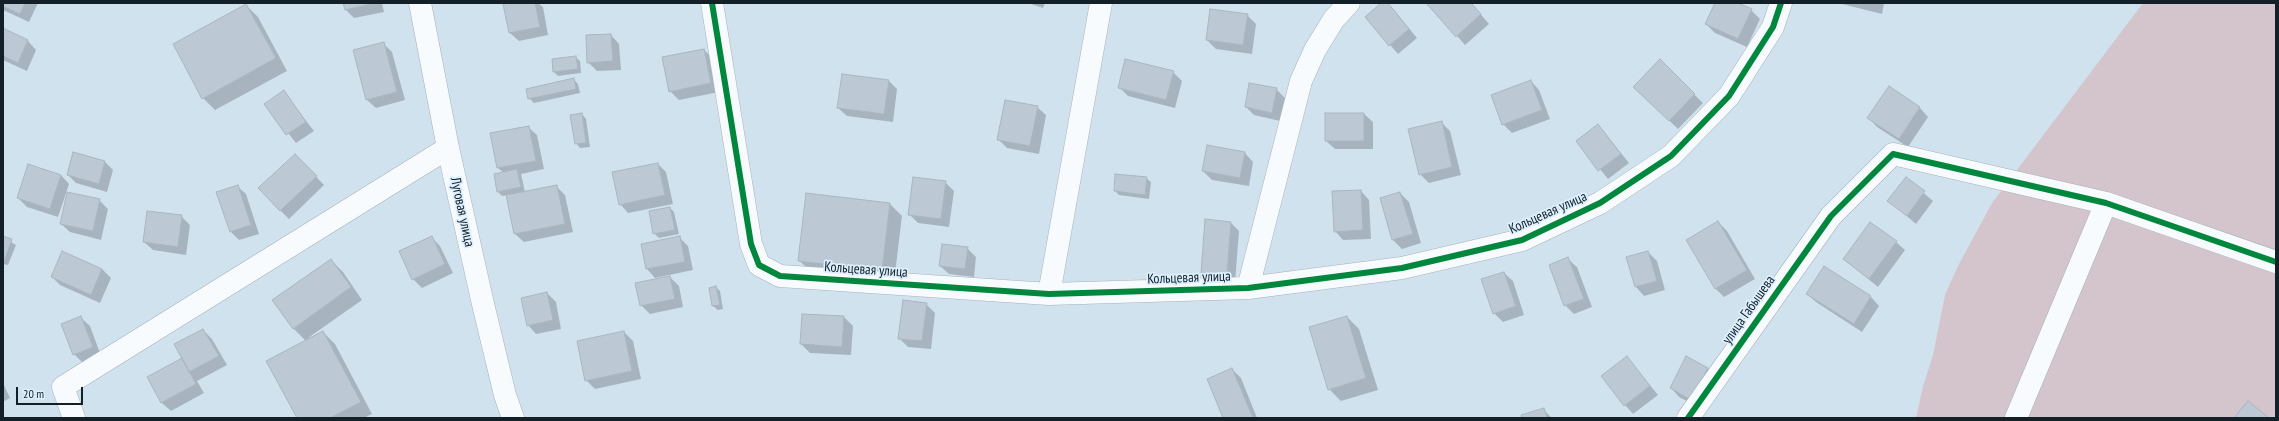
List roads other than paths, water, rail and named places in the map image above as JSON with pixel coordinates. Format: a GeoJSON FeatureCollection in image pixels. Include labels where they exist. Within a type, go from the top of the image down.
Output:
{"type":"FeatureCollection","features":[{"type":"Feature","properties":{"kind":"street","name":"Луговая улица"},"geometry":{"type":"LineString","coordinates":[[420,3],[448,148],[499,372],[513,418]]}},
{"type":"Feature","properties":{"kind":"street","name":"Кольцевая улица"},"geometry":{"type":"LineString","coordinates":[[712,3],[752,244],[759,265],[780,276],[1049,294],[1248,288],[1402,268],[1522,240],[1600,203],[1670,156],[1729,96],[1774,27],[1781,3]]}},
{"type":"Feature","properties":{"kind":"street"},"geometry":{"type":"LineString","coordinates":[[1049,294],[1101,3]]}},
{"type":"Feature","properties":{"kind":"street"},"geometry":{"type":"LineString","coordinates":[[1248,288],[1301,81],[1315,50],[1334,19],[1349,3]]}},
{"type":"Feature","properties":{"kind":"street"},"geometry":{"type":"LineString","coordinates":[[74,418],[63,386],[448,148]]}},
{"type":"Feature","properties":{"kind":"street","name":"улица Габышева"},"geometry":{"type":"LineString","coordinates":[[1688,418],[1831,216],[1893,154],[2106,203]]}},
{"type":"Feature","properties":{"kind":"street"},"geometry":{"type":"LineString","coordinates":[[2016,418],[2106,203],[2276,262]]}}]}
